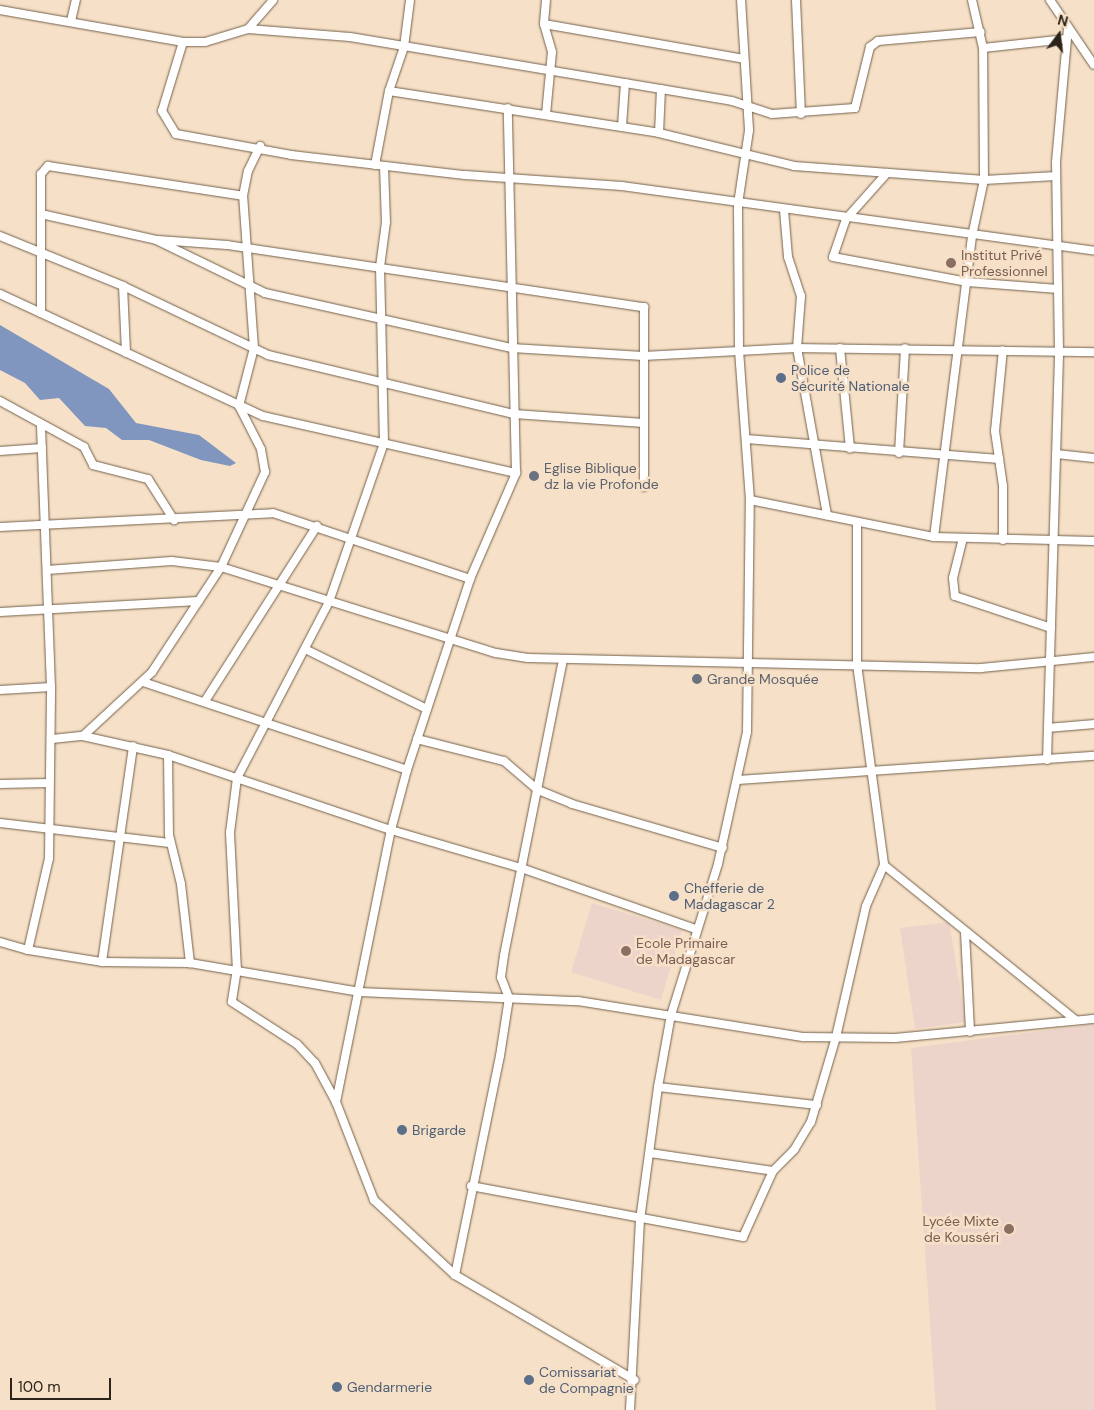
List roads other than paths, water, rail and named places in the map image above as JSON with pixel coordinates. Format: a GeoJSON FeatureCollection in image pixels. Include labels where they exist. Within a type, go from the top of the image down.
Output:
{"type":"FeatureCollection","features":[{"type":"Feature","properties":{"kind":"street"},"geometry":{"type":"LineString","coordinates":[[71,21],[76,0]]}},
{"type":"Feature","properties":{"kind":"street"},"geometry":{"type":"LineString","coordinates":[[248,29],[273,0]]}},
{"type":"Feature","properties":{"kind":"street"},"geometry":{"type":"LineString","coordinates":[[375,165],[389,91],[404,47],[410,0]]}},
{"type":"Feature","properties":{"kind":"street"},"geometry":{"type":"LineString","coordinates":[[546,0],[544,24],[552,52],[546,114]]}},
{"type":"Feature","properties":{"kind":"street"},"geometry":{"type":"LineString","coordinates":[[630,1410],[634,1380],[640,1220],[658,1087],[671,1015],[695,929],[723,848],[747,732],[751,660],[750,500],[739,350],[738,204],[746,152],[747,104],[741,0]]}},
{"type":"Feature","properties":{"kind":"street"},"geometry":{"type":"LineString","coordinates":[[796,0],[801,114]]}},
{"type":"Feature","properties":{"kind":"street"},"geometry":{"type":"LineString","coordinates":[[934,537],[960,348],[972,236],[984,180],[983,48],[981,32],[972,0]]}},
{"type":"Feature","properties":{"kind":"street"},"geometry":{"type":"LineString","coordinates":[[1050,0],[1094,65]]}},
{"type":"Feature","properties":{"kind":"street"},"geometry":{"type":"LineString","coordinates":[[0,10],[183,42],[206,42],[248,29],[404,47],[747,104],[772,114],[801,114],[856,108],[870,47],[878,41],[981,32]]}},
{"type":"Feature","properties":{"kind":"street"},"geometry":{"type":"LineString","coordinates":[[544,24],[744,59]]}},
{"type":"Feature","properties":{"kind":"street"},"geometry":{"type":"LineString","coordinates":[[1047,760],[1059,352],[1056,176],[1068,28]]}},
{"type":"Feature","properties":{"kind":"street"},"geometry":{"type":"LineString","coordinates":[[983,48],[1067,39]]}},
{"type":"Feature","properties":{"kind":"street"},"geometry":{"type":"LineString","coordinates":[[183,42],[162,111],[170,130],[375,165],[622,186],[846,219],[1094,251]]}},
{"type":"Feature","properties":{"kind":"street"},"geometry":{"type":"LineString","coordinates":[[622,126],[625,83]]}},
{"type":"Feature","properties":{"kind":"street"},"geometry":{"type":"LineString","coordinates":[[659,132],[661,89]]}},
{"type":"Feature","properties":{"kind":"street"},"geometry":{"type":"LineString","coordinates":[[389,91],[659,132],[746,152],[794,166],[984,180],[1056,176]]}},
{"type":"Feature","properties":{"kind":"street"},"geometry":{"type":"LineString","coordinates":[[336,1102],[390,830],[407,770],[427,709],[454,638],[470,579],[516,473],[509,288],[508,108]]}},
{"type":"Feature","properties":{"kind":"street"},"geometry":{"type":"LineString","coordinates":[[83,736],[143,682],[199,601],[221,568],[245,518],[265,466],[240,406],[254,348],[248,287],[243,196],[248,171],[260,146]]}},
{"type":"Feature","properties":{"kind":"street"},"geometry":{"type":"LineString","coordinates":[[41,313],[44,254],[40,214],[41,174],[48,166],[243,196]]}},
{"type":"Feature","properties":{"kind":"street"},"geometry":{"type":"LineString","coordinates":[[384,166],[386,222],[380,267],[384,443],[329,602],[264,722],[237,778],[230,850],[237,968],[232,1002],[236,1008],[298,1044],[315,1063],[336,1102],[374,1200],[455,1275],[634,1380]]}},
{"type":"Feature","properties":{"kind":"street"},"geometry":{"type":"LineString","coordinates":[[887,173],[846,219],[833,251],[838,260],[968,282],[1058,289]]}},
{"type":"Feature","properties":{"kind":"street"},"geometry":{"type":"LineString","coordinates":[[784,210],[788,257],[801,296],[797,348],[826,515]]}},
{"type":"Feature","properties":{"kind":"street"},"geometry":{"type":"LineString","coordinates":[[40,214],[156,240],[246,247],[644,307],[642,356],[644,487]]}},
{"type":"Feature","properties":{"kind":"street"},"geometry":{"type":"LineString","coordinates":[[0,236],[123,286],[254,348],[514,414],[644,423]]}},
{"type":"Feature","properties":{"kind":"street"},"geometry":{"type":"LineString","coordinates":[[156,240],[248,287],[512,348],[642,356],[797,348],[960,348],[1094,352]]}},
{"type":"Feature","properties":{"kind":"street"},"geometry":{"type":"LineString","coordinates":[[123,286],[126,353]]}},
{"type":"Feature","properties":{"kind":"street"},"geometry":{"type":"LineString","coordinates":[[0,294],[263,416],[516,473]]}},
{"type":"Feature","properties":{"kind":"street"},"geometry":{"type":"LineString","coordinates":[[840,348],[850,449]]}},
{"type":"Feature","properties":{"kind":"street"},"geometry":{"type":"LineString","coordinates":[[899,453],[905,348]]}},
{"type":"Feature","properties":{"kind":"street"},"geometry":{"type":"LineString","coordinates":[[1002,540],[999,459],[995,431],[1003,350]]}},
{"type":"Feature","properties":{"kind":"street"},"geometry":{"type":"LineString","coordinates":[[0,401],[41,426],[84,447],[98,468],[148,479],[174,520]]}},
{"type":"Feature","properties":{"kind":"street"},"geometry":{"type":"LineString","coordinates":[[28,950],[49,858],[49,783],[52,739],[49,608],[41,426]]}},
{"type":"Feature","properties":{"kind":"street"},"geometry":{"type":"LineString","coordinates":[[746,439],[945,457],[999,459]]}},
{"type":"Feature","properties":{"kind":"street"},"geometry":{"type":"LineString","coordinates":[[0,451],[42,448]]}},
{"type":"Feature","properties":{"kind":"street"},"geometry":{"type":"LineString","coordinates":[[1056,454],[1094,458]]}},
{"type":"Feature","properties":{"kind":"street"},"geometry":{"type":"LineString","coordinates":[[750,500],[934,537],[1052,542],[1094,541]]}},
{"type":"Feature","properties":{"kind":"street"},"geometry":{"type":"LineString","coordinates":[[0,527],[245,518],[273,513],[352,536],[470,579]]}},
{"type":"Feature","properties":{"kind":"street"},"geometry":{"type":"LineString","coordinates":[[471,1186],[640,1220],[743,1237],[773,1171],[794,1150],[817,1105],[836,1037],[866,906],[884,865],[857,664],[857,523]]}},
{"type":"Feature","properties":{"kind":"street"},"geometry":{"type":"LineString","coordinates":[[205,701],[282,585],[317,526]]}},
{"type":"Feature","properties":{"kind":"street"},"geometry":{"type":"LineString","coordinates":[[963,538],[953,578],[955,596],[1051,628]]}},
{"type":"Feature","properties":{"kind":"street"},"geometry":{"type":"LineString","coordinates":[[47,570],[172,562],[221,568],[454,638],[496,653],[563,660],[751,660],[981,668],[1094,657]]}},
{"type":"Feature","properties":{"kind":"street"},"geometry":{"type":"LineString","coordinates":[[0,612],[199,601]]}},
{"type":"Feature","properties":{"kind":"street"},"geometry":{"type":"LineString","coordinates":[[305,649],[427,709]]}},
{"type":"Feature","properties":{"kind":"street"},"geometry":{"type":"LineString","coordinates":[[455,1275],[509,998],[501,977],[524,869],[563,660]]}},
{"type":"Feature","properties":{"kind":"street"},"geometry":{"type":"LineString","coordinates":[[143,682],[205,701],[407,770]]}},
{"type":"Feature","properties":{"kind":"street"},"geometry":{"type":"LineString","coordinates":[[0,690],[51,688]]}},
{"type":"Feature","properties":{"kind":"street"},"geometry":{"type":"LineString","coordinates":[[1048,728],[1094,724]]}},
{"type":"Feature","properties":{"kind":"street"},"geometry":{"type":"LineString","coordinates":[[52,739],[83,736],[168,755],[390,830],[524,869],[695,929]]}},
{"type":"Feature","properties":{"kind":"street"},"geometry":{"type":"LineString","coordinates":[[417,738],[504,761],[538,790],[572,804],[723,848]]}},
{"type":"Feature","properties":{"kind":"street"},"geometry":{"type":"LineString","coordinates":[[102,962],[117,837],[133,746]]}},
{"type":"Feature","properties":{"kind":"street"},"geometry":{"type":"LineString","coordinates":[[168,755],[170,843],[181,884],[190,963]]}},
{"type":"Feature","properties":{"kind":"street"},"geometry":{"type":"LineString","coordinates":[[738,780],[1094,756]]}},
{"type":"Feature","properties":{"kind":"street"},"geometry":{"type":"LineString","coordinates":[[0,784],[49,783]]}},
{"type":"Feature","properties":{"kind":"street"},"geometry":{"type":"LineString","coordinates":[[0,823],[170,843]]}},
{"type":"Feature","properties":{"kind":"street"},"geometry":{"type":"LineString","coordinates":[[884,865],[1074,1019]]}},
{"type":"Feature","properties":{"kind":"street"},"geometry":{"type":"LineString","coordinates":[[965,932],[970,1032]]}},
{"type":"Feature","properties":{"kind":"street"},"geometry":{"type":"LineString","coordinates":[[0,942],[28,950],[102,962],[190,963],[237,968],[359,992],[578,1001],[770,1033],[895,1038],[970,1032],[1074,1019],[1094,1019]]}},
{"type":"Feature","properties":{"kind":"street"},"geometry":{"type":"LineString","coordinates":[[658,1087],[817,1105]]}},
{"type":"Feature","properties":{"kind":"street"},"geometry":{"type":"LineString","coordinates":[[650,1153],[773,1171]]}},
{"type":"Feature","properties":{"kind":"water"},"geometry":{"type":"Polygon","coordinates":[[[0,325],[109,389],[136,423],[199,435],[236,463],[230,466],[201,460],[149,440],[122,440],[106,428],[85,426],[59,398],[40,400],[25,383],[0,370],[0,325]]]}},
{"type":"Feature","properties":{"kind":"place","name":"Institut Privé Professionnel"},"geometry":{"type":"Point","coordinates":[951,263]}},
{"type":"Feature","properties":{"kind":"place","name":"Police de Sécurité Nationale"},"geometry":{"type":"Point","coordinates":[781,378]}},
{"type":"Feature","properties":{"kind":"place","name":"Eglise Biblique dz la vie Profonde"},"geometry":{"type":"Point","coordinates":[534,476]}},
{"type":"Feature","properties":{"kind":"place","name":"Grande Mosquée"},"geometry":{"type":"Point","coordinates":[697,679]}},
{"type":"Feature","properties":{"kind":"place","name":"Chefferie de Madagascar 2"},"geometry":{"type":"Point","coordinates":[674,896]}},
{"type":"Feature","properties":{"kind":"place","name":"Ecole Primaire de Madagascar"},"geometry":{"type":"Point","coordinates":[626,951]}},
{"type":"Feature","properties":{"kind":"place","name":"Brigarde"},"geometry":{"type":"Point","coordinates":[402,1130]}},
{"type":"Feature","properties":{"kind":"place","name":"Lycée Mixte de Kousséri"},"geometry":{"type":"Point","coordinates":[1009,1229]}},
{"type":"Feature","properties":{"kind":"place","name":"Comissariat de Compagnie"},"geometry":{"type":"Point","coordinates":[529,1380]}},
{"type":"Feature","properties":{"kind":"place","name":"Gendarmerie"},"geometry":{"type":"Point","coordinates":[337,1387]}}]}
